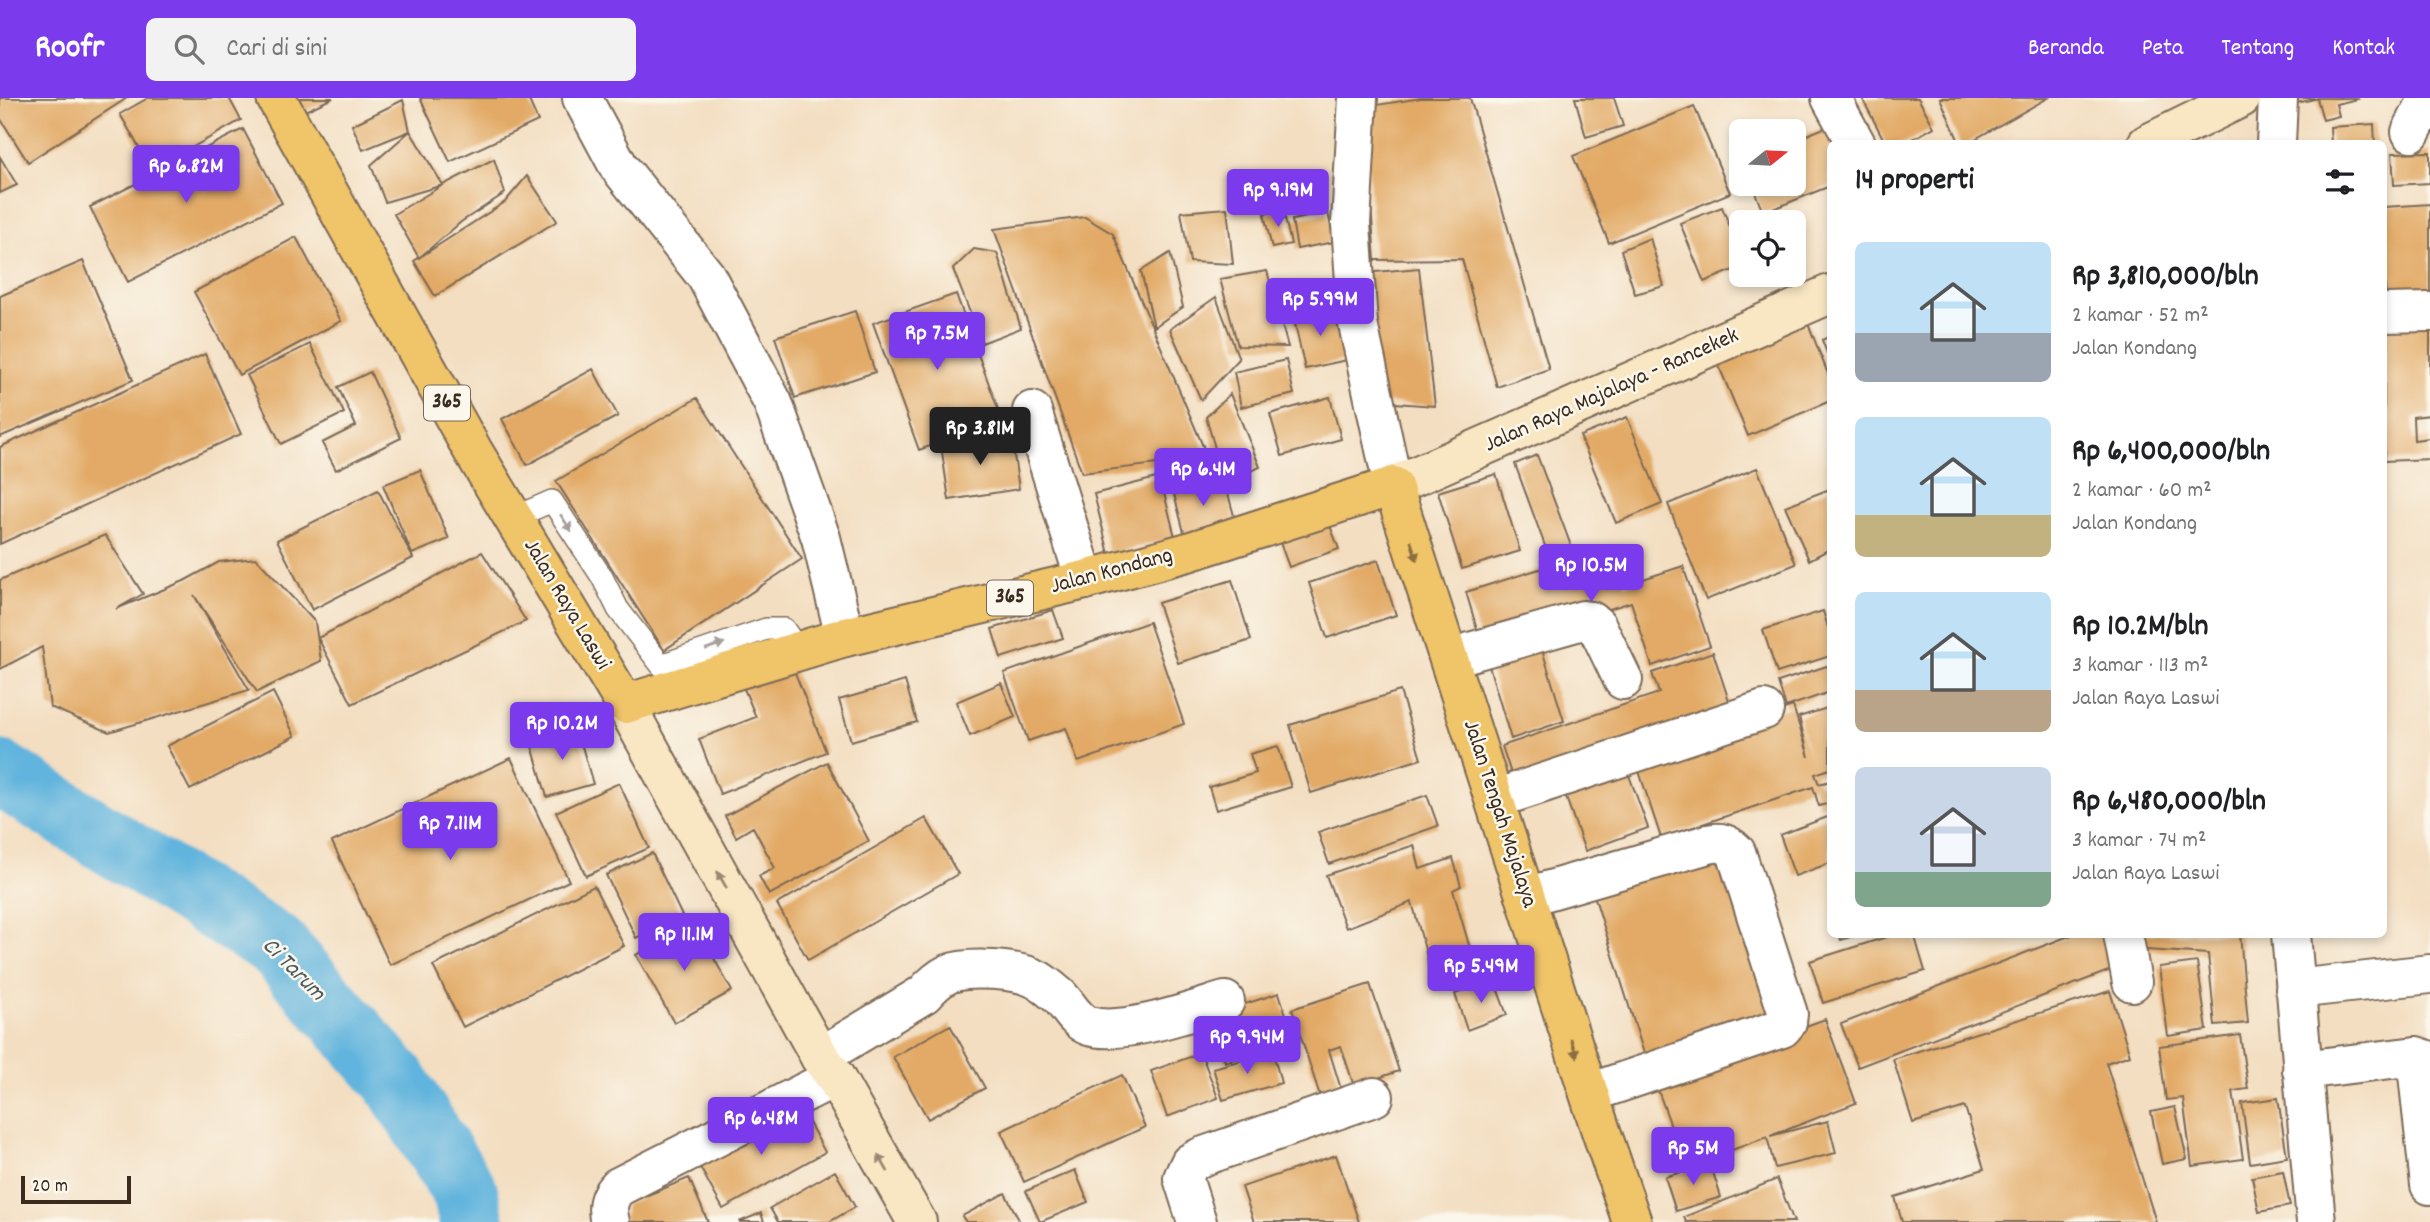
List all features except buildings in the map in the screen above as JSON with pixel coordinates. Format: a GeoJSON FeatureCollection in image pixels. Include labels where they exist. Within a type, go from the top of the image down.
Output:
{"type":"FeatureCollection","features":[{"type":"Feature","properties":{"kind":"main road","name":"Jalan Raya Laswi"},"geometry":{"type":"LineString","coordinates":[[276,98],[473,451],[625,704],[827,1067],[917,1222]]}},
{"type":"Feature","properties":{"kind":"main road"},"geometry":{"type":"LineString","coordinates":[[2155,140],[2241,98]]}},
{"type":"Feature","properties":{"kind":"main road","name":"Jalan Raya Majalaya - Rancekek"},"geometry":{"type":"LineString","coordinates":[[1393,486],[1827,295]]}},
{"type":"Feature","properties":{"kind":"main road","name":"Jalan Kondang"},"geometry":{"type":"LineString","coordinates":[[625,704],[845,637],[1085,580],[1188,552],[1393,486]]}},
{"type":"Feature","properties":{"kind":"main road","name":"Jalan Tengah Majalaya"},"geometry":{"type":"LineString","coordinates":[[1393,486],[1632,1222]]}},
{"type":"Feature","properties":{"kind":"street"},"geometry":{"type":"LineString","coordinates":[[582,98],[619,167],[706,276],[774,403],[821,538],[845,637]]}},
{"type":"Feature","properties":{"kind":"street"},"geometry":{"type":"LineString","coordinates":[[1358,98],[1351,224],[1358,324],[1393,486]]}},
{"type":"Feature","properties":{"kind":"street"},"geometry":{"type":"LineString","coordinates":[[1831,98],[1854,140]]}},
{"type":"Feature","properties":{"kind":"street"},"geometry":{"type":"LineString","coordinates":[[2276,140],[2278,98]]}},
{"type":"Feature","properties":{"kind":"street"},"geometry":{"type":"LineString","coordinates":[[2411,132],[2429,98]]}},
{"type":"Feature","properties":{"kind":"street"},"geometry":{"type":"LineString","coordinates":[[2387,313],[2430,312]]}},
{"type":"Feature","properties":{"kind":"street"},"geometry":{"type":"LineString","coordinates":[[1032,411],[1085,580]]}},
{"type":"Feature","properties":{"kind":"street"},"geometry":{"type":"LineString","coordinates":[[1449,658],[1583,620],[1591,621],[1597,626],[1623,680]]}},
{"type":"Feature","properties":{"kind":"street"},"geometry":{"type":"LineString","coordinates":[[1495,799],[1764,710]]}},
{"type":"Feature","properties":{"kind":"street"},"geometry":{"type":"LineString","coordinates":[[1526,897],[1708,844],[1725,843],[1737,852],[1788,1014],[1787,1022],[1782,1028],[1589,1093]]}},
{"type":"Feature","properties":{"kind":"street"},"geometry":{"type":"LineString","coordinates":[[2124,938],[2132,982]]}},
{"type":"Feature","properties":{"kind":"street"},"geometry":{"type":"LineString","coordinates":[[2291,938],[2316,1222]]}},
{"type":"Feature","properties":{"kind":"street"},"geometry":{"type":"LineString","coordinates":[[610,1222],[608,1203],[611,1194],[618,1187],[827,1067],[923,994],[933,983],[949,974],[967,969],[1016,973],[1037,979],[1059,996],[1073,1014],[1087,1025],[1104,1028],[1160,1021],[1225,1001]]}},
{"type":"Feature","properties":{"kind":"street"},"geometry":{"type":"LineString","coordinates":[[2295,989],[2430,974]]}},
{"type":"Feature","properties":{"kind":"street"},"geometry":{"type":"LineString","coordinates":[[2302,1070],[2423,1058],[2430,1185]]}},
{"type":"Feature","properties":{"kind":"street"},"geometry":{"type":"LineString","coordinates":[[1196,1222],[1183,1178],[1190,1163],[1374,1097]]}},
{"type":"Feature","properties":{"kind":"lane"},"geometry":{"type":"LineString","coordinates":[[513,518],[552,501],[602,577],[618,609],[661,665],[766,629],[784,629],[799,652]]}},
{"type":"Feature","properties":{"kind":"waterway","name":"Ci Tarum"},"geometry":{"type":"LineString","coordinates":[[0,773],[276,946],[394,1079],[465,1192],[472,1222]]}}]}
